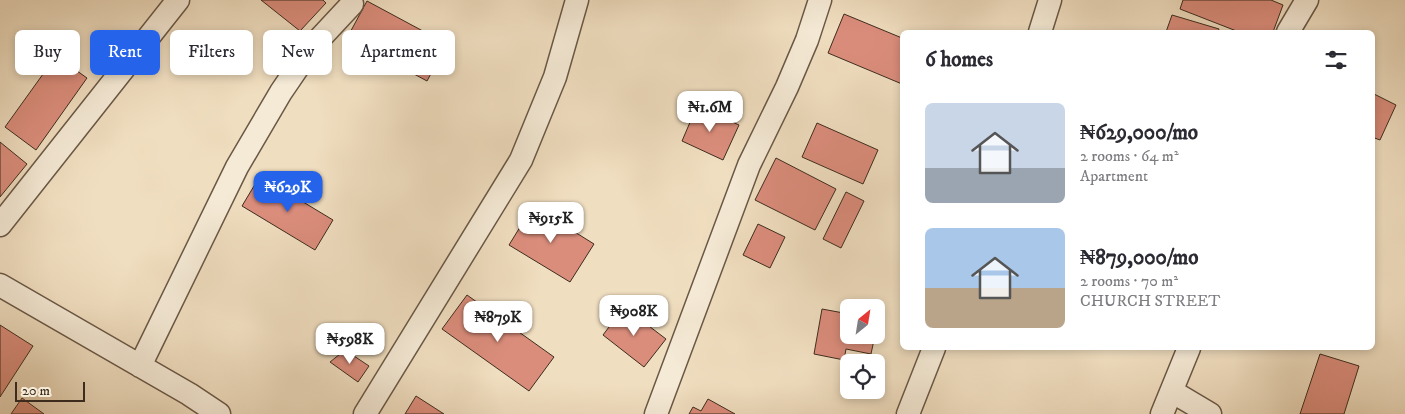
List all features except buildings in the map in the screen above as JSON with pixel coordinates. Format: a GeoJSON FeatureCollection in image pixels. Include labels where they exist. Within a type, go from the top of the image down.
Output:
{"type":"FeatureCollection","features":[{"type":"Feature","properties":{"kind":"street"},"geometry":{"type":"LineString","coordinates":[[0,225],[178,0]]}},
{"type":"Feature","properties":{"kind":"street"},"geometry":{"type":"LineString","coordinates":[[366,414],[521,160],[555,76],[577,0]]}},
{"type":"Feature","properties":{"kind":"street"},"geometry":{"type":"LineString","coordinates":[[656,414],[749,165],[787,87],[807,40],[820,0]]}},
{"type":"Feature","properties":{"kind":"street"},"geometry":{"type":"LineString","coordinates":[[1041,30],[1050,0]]}},
{"type":"Feature","properties":{"kind":"street"},"geometry":{"type":"LineString","coordinates":[[1289,30],[1307,0]]}},
{"type":"Feature","properties":{"kind":"street"},"geometry":{"type":"LineString","coordinates":[[140,366],[237,167],[280,92],[311,48],[352,4]]}},
{"type":"Feature","properties":{"kind":"street"},"geometry":{"type":"LineString","coordinates":[[0,285],[219,414]]}},
{"type":"Feature","properties":{"kind":"street"},"geometry":{"type":"LineString","coordinates":[[908,414],[933,350]]}},
{"type":"Feature","properties":{"kind":"street"},"geometry":{"type":"LineString","coordinates":[[1162,414],[1188,350]]}},
{"type":"Feature","properties":{"kind":"street"},"geometry":{"type":"LineString","coordinates":[[1172,392],[1210,414]]}}]}
